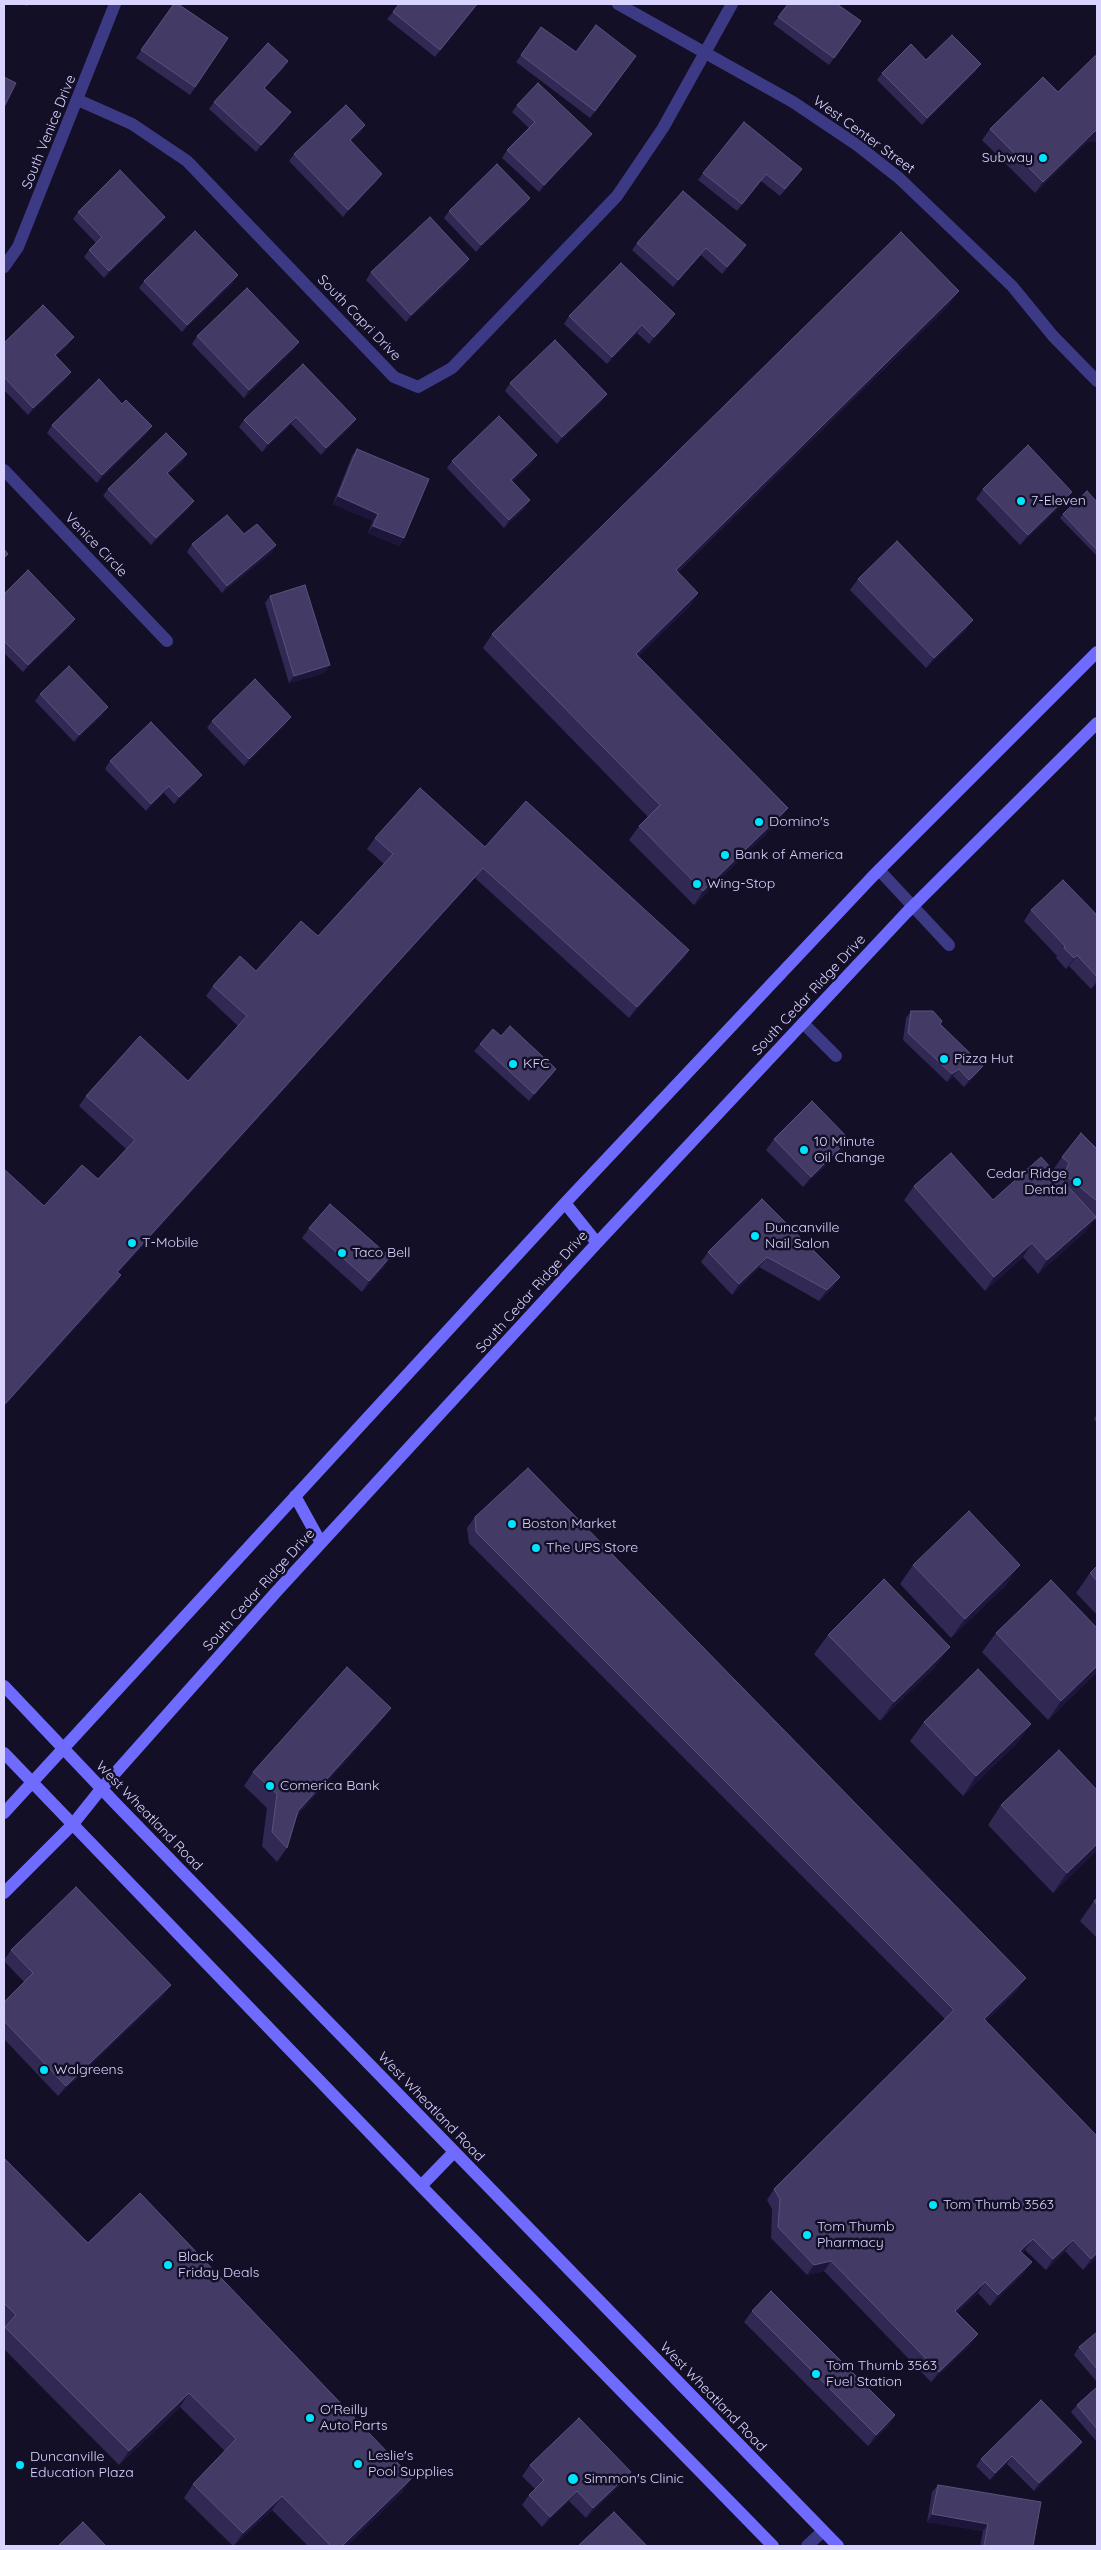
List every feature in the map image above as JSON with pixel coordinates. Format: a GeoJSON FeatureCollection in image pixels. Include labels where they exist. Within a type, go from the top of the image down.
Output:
{"type":"FeatureCollection","features":[{"type":"Feature","properties":{"kind":"main road"},"geometry":{"type":"LineString","coordinates":[[4,1813],[565,1203],[879,870],[1097,652]]}},
{"type":"Feature","properties":{"kind":"main road","name":"South Cedar Ridge Drive"},"geometry":{"type":"LineString","coordinates":[[4,1893],[73,1824],[101,1789],[321,1543],[597,1243],[914,906],[1097,723]]}},
{"type":"Feature","properties":{"kind":"main road"},"geometry":{"type":"LineString","coordinates":[[565,1203],[597,1243]]}},
{"type":"Feature","properties":{"kind":"main road"},"geometry":{"type":"LineString","coordinates":[[295,1496],[321,1543]]}},
{"type":"Feature","properties":{"kind":"main road","name":"West Wheatland Road"},"geometry":{"type":"LineString","coordinates":[[4,1686],[101,1789],[838,2546]]}},
{"type":"Feature","properties":{"kind":"main road"},"geometry":{"type":"LineString","coordinates":[[4,1753],[421,2186],[773,2546]]}},
{"type":"Feature","properties":{"kind":"main road"},"geometry":{"type":"LineString","coordinates":[[421,2186],[454,2152]]}},
{"type":"Feature","properties":{"kind":"street","name":"South Venice Drive"},"geometry":{"type":"LineString","coordinates":[[4,267],[18,247],[115,4]]}},
{"type":"Feature","properties":{"kind":"street","name":"West Center Street"},"geometry":{"type":"LineString","coordinates":[[618,4],[793,102],[857,145],[899,178],[1012,286],[1053,336],[1097,381]]}},
{"type":"Feature","properties":{"kind":"street"},"geometry":{"type":"LineString","coordinates":[[707,54],[732,4]]}},
{"type":"Feature","properties":{"kind":"street","name":"South Capri Drive"},"geometry":{"type":"LineString","coordinates":[[78,100],[132,124],[187,161],[394,376],[418,387],[452,368],[617,196],[663,128],[707,54]]}},
{"type":"Feature","properties":{"kind":"street","name":"Venice Circle"},"geometry":{"type":"LineString","coordinates":[[4,470],[167,641]]}},
{"type":"Feature","properties":{"kind":"street"},"geometry":{"type":"LineString","coordinates":[[879,870],[949,945]]}},
{"type":"Feature","properties":{"kind":"street"},"geometry":{"type":"LineString","coordinates":[[803,1023],[836,1056]]}},
{"type":"Feature","properties":{"kind":"street"},"geometry":{"type":"LineString","coordinates":[[807,2546],[822,2530]]}},
{"type":"Feature","properties":{"kind":"building"},"geometry":{"type":"Polygon","coordinates":[[[174,4],[178,4],[228,38],[195,87],[141,50],[174,4]]]}},
{"type":"Feature","properties":{"kind":"building"},"geometry":{"type":"Polygon","coordinates":[[[399,4],[477,4],[440,50],[393,12],[399,4]]]}},
{"type":"Feature","properties":{"kind":"building"},"geometry":{"type":"Polygon","coordinates":[[[788,4],[837,4],[861,21],[834,58],[778,17],[788,4]]]}},
{"type":"Feature","properties":{"kind":"building"},"geometry":{"type":"Polygon","coordinates":[[[596,25],[636,56],[595,111],[521,55],[541,27],[576,52],[596,25]]]}},
{"type":"Feature","properties":{"kind":"building"},"geometry":{"type":"Polygon","coordinates":[[[952,35],[981,64],[927,118],[882,73],[911,44],[926,60],[952,35]]]}},
{"type":"Feature","properties":{"kind":"building"},"geometry":{"type":"Polygon","coordinates":[[[268,43],[288,61],[264,88],[291,112],[261,145],[214,102],[268,43]]]}},
{"type":"Feature","properties":{"kind":"building"},"geometry":{"type":"Polygon","coordinates":[[[1097,56],[1097,131],[1043,182],[990,129],[1043,77],[1058,92],[1097,56]]]}},
{"type":"Feature","properties":{"kind":"building"},"geometry":{"type":"Polygon","coordinates":[[[4,77],[16,83],[4,107],[4,77]]]}},
{"type":"Feature","properties":{"kind":"building"},"geometry":{"type":"Polygon","coordinates":[[[538,83],[592,134],[544,185],[507,150],[535,122],[517,105],[538,83]]]}},
{"type":"Feature","properties":{"kind":"building"},"geometry":{"type":"Polygon","coordinates":[[[346,105],[365,125],[350,140],[382,174],[348,210],[294,154],[346,105]]]}},
{"type":"Feature","properties":{"kind":"building"},"geometry":{"type":"Polygon","coordinates":[[[744,122],[802,169],[785,189],[766,174],[742,204],[703,173],[744,122]]]}},
{"type":"Feature","properties":{"kind":"building"},"geometry":{"type":"Polygon","coordinates":[[[497,164],[530,198],[481,245],[449,211],[497,164]]]}},
{"type":"Feature","properties":{"kind":"building"},"geometry":{"type":"Polygon","coordinates":[[[120,170],[165,217],[109,271],[89,250],[102,237],[78,212],[120,170]]]}},
{"type":"Feature","properties":{"kind":"building"},"geometry":{"type":"Polygon","coordinates":[[[683,191],[746,245],[727,267],[706,248],[678,280],[637,243],[683,191]]]}},
{"type":"Feature","properties":{"kind":"building"},"geometry":{"type":"Polygon","coordinates":[[[430,217],[469,259],[411,315],[371,272],[430,217]]]}},
{"type":"Feature","properties":{"kind":"building"},"geometry":{"type":"Polygon","coordinates":[[[195,231],[238,275],[187,325],[144,281],[195,231]]]}},
{"type":"Feature","properties":{"kind":"building"},"geometry":{"type":"Polygon","coordinates":[[[901,232],[959,291],[676,570],[698,593],[636,654],[788,808],[703,891],[639,826],[660,805],[492,634],[901,232]]]}},
{"type":"Feature","properties":{"kind":"building"},"geometry":{"type":"Polygon","coordinates":[[[621,263],[675,314],[654,337],[642,325],[612,357],[569,316],[621,263]]]}},
{"type":"Feature","properties":{"kind":"building"},"geometry":{"type":"Polygon","coordinates":[[[247,288],[299,342],[249,390],[197,336],[247,288]]]}},
{"type":"Feature","properties":{"kind":"building"},"geometry":{"type":"Polygon","coordinates":[[[43,305],[74,337],[55,355],[71,372],[33,408],[4,377],[4,343],[43,305]]]}},
{"type":"Feature","properties":{"kind":"building"},"geometry":{"type":"Polygon","coordinates":[[[555,340],[607,394],[562,437],[510,383],[555,340]]]}},
{"type":"Feature","properties":{"kind":"building"},"geometry":{"type":"Polygon","coordinates":[[[303,364],[356,419],[326,448],[296,417],[268,444],[244,420],[303,364]]]}},
{"type":"Feature","properties":{"kind":"building"},"geometry":{"type":"Polygon","coordinates":[[[99,379],[122,404],[126,400],[152,426],[102,475],[52,425],[99,379]]]}},
{"type":"Feature","properties":{"kind":"building"},"geometry":{"type":"Polygon","coordinates":[[[499,416],[537,455],[511,480],[530,500],[509,520],[452,461],[499,416]]]}},
{"type":"Feature","properties":{"kind":"building"},"geometry":{"type":"Polygon","coordinates":[[[166,433],[187,454],[167,473],[194,501],[156,538],[108,489],[166,433]]]}},
{"type":"Feature","properties":{"kind":"building","name":"7-Eleven"},"geometry":{"type":"Polygon","coordinates":[[[1028,445],[1072,492],[1028,535],[983,489],[1028,445]]]}},
{"type":"Feature","properties":{"kind":"building"},"geometry":{"type":"Polygon","coordinates":[[[357,449],[429,479],[404,538],[373,526],[378,514],[338,496],[357,449]]]}},
{"type":"Feature","properties":{"kind":"building"},"geometry":{"type":"Polygon","coordinates":[[[1087,491],[1097,502],[1097,550],[1063,514],[1087,491]]]}},
{"type":"Feature","properties":{"kind":"building"},"geometry":{"type":"Polygon","coordinates":[[[227,515],[244,534],[257,524],[276,545],[227,586],[192,544],[227,515]]]}},
{"type":"Feature","properties":{"kind":"building"},"geometry":{"type":"Polygon","coordinates":[[[897,541],[973,620],[934,658],[858,579],[897,541]]]}},
{"type":"Feature","properties":{"kind":"building"},"geometry":{"type":"Polygon","coordinates":[[[4,549],[8,554],[4,558],[4,549]]]}},
{"type":"Feature","properties":{"kind":"building"},"geometry":{"type":"Polygon","coordinates":[[[28,570],[75,619],[28,665],[4,641],[4,594],[28,570]]]}},
{"type":"Feature","properties":{"kind":"building"},"geometry":{"type":"Polygon","coordinates":[[[305,585],[330,665],[294,676],[270,596],[305,585]]]}},
{"type":"Feature","properties":{"kind":"building"},"geometry":{"type":"Polygon","coordinates":[[[69,666],[108,707],[79,735],[40,694],[69,666]]]}},
{"type":"Feature","properties":{"kind":"building"},"geometry":{"type":"Polygon","coordinates":[[[255,679],[291,717],[249,759],[212,721],[255,679]]]}},
{"type":"Feature","properties":{"kind":"building"},"geometry":{"type":"Polygon","coordinates":[[[151,722],[202,775],[179,797],[169,786],[151,804],[110,761],[151,722]]]}},
{"type":"Feature","properties":{"kind":"building"},"geometry":{"type":"Polygon","coordinates":[[[420,788],[485,847],[526,801],[689,950],[637,1007],[483,868],[117,1272],[121,1275],[4,1405],[4,1169],[44,1206],[82,1165],[98,1179],[135,1140],[86,1096],[140,1036],[188,1081],[247,1016],[213,986],[240,956],[256,971],[301,921],[318,936],[393,854],[375,838],[420,788]]]}},
{"type":"Feature","properties":{"kind":"building"},"geometry":{"type":"Polygon","coordinates":[[[1063,880],[1097,915],[1097,977],[1077,955],[1074,958],[1064,948],[1065,946],[1031,910],[1063,880]]]}},
{"type":"Feature","properties":{"kind":"building","name":"Pizza Hut"},"geometry":{"type":"Polygon","coordinates":[[[911,1011],[933,1011],[942,1021],[940,1024],[983,1066],[969,1080],[959,1069],[952,1074],[908,1033],[911,1011]]]}},
{"type":"Feature","properties":{"kind":"building","name":"KFC"},"geometry":{"type":"Polygon","coordinates":[[[510,1026],[556,1069],[534,1094],[480,1044],[493,1029],[501,1036],[510,1026]]]}},
{"type":"Feature","properties":{"kind":"building","name":"10 Minute Oil Change"},"geometry":{"type":"Polygon","coordinates":[[[812,1101],[849,1139],[811,1177],[774,1139],[812,1101]]]}},
{"type":"Feature","properties":{"kind":"building"},"geometry":{"type":"Polygon","coordinates":[[[1081,1133],[1097,1149],[1097,1201],[1064,1174],[1069,1163],[1062,1157],[1081,1133]]]}},
{"type":"Feature","properties":{"kind":"building"},"geometry":{"type":"Polygon","coordinates":[[[951,1153],[993,1200],[1041,1157],[1096,1217],[1047,1260],[1032,1243],[994,1277],[914,1186],[951,1153]]]}},
{"type":"Feature","properties":{"kind":"building","name":"Duncanville Nail Salon"},"geometry":{"type":"Polygon","coordinates":[[[762,1199],[840,1277],[827,1290],[767,1257],[739,1284],[708,1252],[762,1199]]]}},
{"type":"Feature","properties":{"kind":"building"},"geometry":{"type":"Polygon","coordinates":[[[330,1204],[390,1257],[369,1281],[309,1228],[330,1204]]]}},
{"type":"Feature","properties":{"kind":"building"},"geometry":{"type":"Polygon","coordinates":[[[528,1468],[1026,1978],[984,2019],[1097,2136],[1097,2253],[1091,2259],[1073,2240],[1053,2259],[1033,2239],[1020,2251],[1032,2262],[998,2295],[985,2282],[955,2311],[978,2334],[939,2372],[831,2261],[814,2265],[778,2227],[780,2199],[774,2189],[954,2010],[476,1532],[475,1517],[528,1468]]]}},
{"type":"Feature","properties":{"kind":"building"},"geometry":{"type":"Polygon","coordinates":[[[969,1511],[1020,1565],[965,1619],[913,1565],[969,1511]]]}},
{"type":"Feature","properties":{"kind":"building"},"geometry":{"type":"Polygon","coordinates":[[[1097,1566],[1097,1581],[1090,1573],[1097,1566]]]}},
{"type":"Feature","properties":{"kind":"building"},"geometry":{"type":"Polygon","coordinates":[[[884,1579],[950,1647],[894,1702],[828,1635],[884,1579]]]}},
{"type":"Feature","properties":{"kind":"building"},"geometry":{"type":"Polygon","coordinates":[[[1051,1580],[1097,1628],[1097,1666],[1061,1701],[996,1633],[1051,1580]]]}},
{"type":"Feature","properties":{"kind":"building"},"geometry":{"type":"Polygon","coordinates":[[[347,1667],[391,1708],[298,1811],[287,1848],[272,1832],[277,1794],[253,1772],[347,1667]]]}},
{"type":"Feature","properties":{"kind":"building"},"geometry":{"type":"Polygon","coordinates":[[[978,1669],[1031,1724],[976,1776],[924,1722],[978,1669]]]}},
{"type":"Feature","properties":{"kind":"building"},"geometry":{"type":"Polygon","coordinates":[[[1059,1750],[1097,1790],[1097,1844],[1067,1873],[1001,1805],[1059,1750]]]}},
{"type":"Feature","properties":{"kind":"building","name":"Walgreens"},"geometry":{"type":"Polygon","coordinates":[[[76,1887],[171,1985],[66,2086],[4,2021],[4,2002],[33,1973],[11,1950],[76,1887]]]}},
{"type":"Feature","properties":{"kind":"building"},"geometry":{"type":"Polygon","coordinates":[[[4,2158],[88,2243],[140,2193],[412,2478],[342,2546],[331,2546],[282,2496],[243,2533],[193,2484],[236,2439],[189,2393],[129,2451],[5,2327],[16,2315],[4,2303],[4,2158]]]}},
{"type":"Feature","properties":{"kind":"building"},"geometry":{"type":"Polygon","coordinates":[[[771,2291],[895,2415],[876,2435],[752,2311],[771,2291]]]}},
{"type":"Feature","properties":{"kind":"building"},"geometry":{"type":"Polygon","coordinates":[[[1097,2332],[1097,2369],[1079,2347],[1097,2332]]]}},
{"type":"Feature","properties":{"kind":"building"},"geometry":{"type":"Polygon","coordinates":[[[1097,2387],[1097,2429],[1077,2405],[1097,2387]]]}},
{"type":"Feature","properties":{"kind":"building"},"geometry":{"type":"Polygon","coordinates":[[[1041,2400],[1082,2442],[1039,2483],[1012,2456],[995,2473],[981,2459],[1041,2400]]]}},
{"type":"Feature","properties":{"kind":"building","name":"Simmon's Clinic"},"geometry":{"type":"Polygon","coordinates":[[[579,2418],[631,2472],[593,2508],[577,2491],[550,2517],[529,2495],[544,2480],[530,2465],[579,2418]]]}},
{"type":"Feature","properties":{"kind":"building"},"geometry":{"type":"Polygon","coordinates":[[[938,2485],[1041,2502],[1033,2546],[984,2546],[988,2524],[932,2514],[938,2485]]]}},
{"type":"Feature","properties":{"kind":"building"},"geometry":{"type":"Polygon","coordinates":[[[614,2512],[647,2546],[578,2546],[614,2512]]]}},
{"type":"Feature","properties":{"kind":"building"},"geometry":{"type":"Polygon","coordinates":[[[83,2522],[106,2546],[58,2546],[83,2522]]]}},
{"type":"Feature","properties":{"kind":"place","name":"Subway"},"geometry":{"type":"Point","coordinates":[1043,158]}},
{"type":"Feature","properties":{"kind":"place","name":"7-Eleven"},"geometry":{"type":"Point","coordinates":[1021,501]}},
{"type":"Feature","properties":{"kind":"place","name":"Domino's"},"geometry":{"type":"Point","coordinates":[759,822]}},
{"type":"Feature","properties":{"kind":"place","name":"Bank of America"},"geometry":{"type":"Point","coordinates":[725,855]}},
{"type":"Feature","properties":{"kind":"place","name":"Wing-Stop"},"geometry":{"type":"Point","coordinates":[697,884]}},
{"type":"Feature","properties":{"kind":"place","name":"Pizza Hut"},"geometry":{"type":"Point","coordinates":[944,1059]}},
{"type":"Feature","properties":{"kind":"place","name":"KFC"},"geometry":{"type":"Point","coordinates":[513,1064]}},
{"type":"Feature","properties":{"kind":"place","name":"10 Minute Oil Change"},"geometry":{"type":"Point","coordinates":[804,1150]}},
{"type":"Feature","properties":{"kind":"place","name":"Cedar Ridge Dental"},"geometry":{"type":"Point","coordinates":[1077,1182]}},
{"type":"Feature","properties":{"kind":"place","name":"Duncanville Nail Salon"},"geometry":{"type":"Point","coordinates":[755,1236]}},
{"type":"Feature","properties":{"kind":"place","name":"T-Mobile"},"geometry":{"type":"Point","coordinates":[132,1243]}},
{"type":"Feature","properties":{"kind":"place","name":"Taco Bell"},"geometry":{"type":"Point","coordinates":[342,1253]}},
{"type":"Feature","properties":{"kind":"place","name":"Boston Market"},"geometry":{"type":"Point","coordinates":[512,1524]}},
{"type":"Feature","properties":{"kind":"place","name":"The UPS Store"},"geometry":{"type":"Point","coordinates":[536,1548]}},
{"type":"Feature","properties":{"kind":"place","name":"Comerica Bank"},"geometry":{"type":"Point","coordinates":[270,1786]}},
{"type":"Feature","properties":{"kind":"place","name":"Walgreens"},"geometry":{"type":"Point","coordinates":[44,2070]}},
{"type":"Feature","properties":{"kind":"place","name":"Tom Thumb 3563"},"geometry":{"type":"Point","coordinates":[933,2205]}},
{"type":"Feature","properties":{"kind":"place","name":"Tom Thumb Pharmacy"},"geometry":{"type":"Point","coordinates":[807,2235]}},
{"type":"Feature","properties":{"kind":"place","name":"Black Friday Deals"},"geometry":{"type":"Point","coordinates":[168,2265]}},
{"type":"Feature","properties":{"kind":"place","name":"Tom Thumb 3563 Fuel Station"},"geometry":{"type":"Point","coordinates":[816,2374]}},
{"type":"Feature","properties":{"kind":"place","name":"O'Reilly Auto Parts"},"geometry":{"type":"Point","coordinates":[310,2418]}},
{"type":"Feature","properties":{"kind":"place","name":"Leslie's Pool Supplies"},"geometry":{"type":"Point","coordinates":[358,2464]}},
{"type":"Feature","properties":{"kind":"place","name":"Duncanville Education Plaza"},"geometry":{"type":"Point","coordinates":[20,2465]}},
{"type":"Feature","properties":{"kind":"place","name":"Simmon's Clinic"},"geometry":{"type":"Point","coordinates":[573,2479]}}]}
